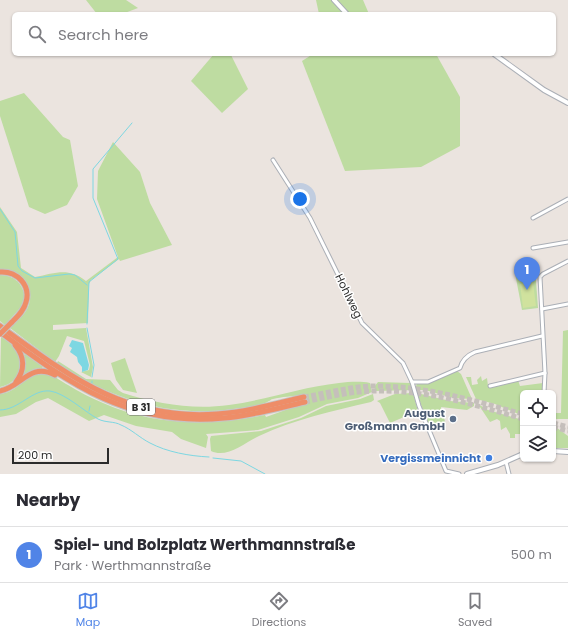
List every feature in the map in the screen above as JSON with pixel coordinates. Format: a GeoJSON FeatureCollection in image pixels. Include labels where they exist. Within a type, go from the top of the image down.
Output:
{"type":"FeatureCollection","features":[{"type":"Feature","properties":{"kind":"highway"},"geometry":{"type":"LineString","coordinates":[[0,272],[14,274],[18,277],[26,292],[26,303],[23,309],[0,333]]}},
{"type":"Feature","properties":{"kind":"highway","name":"B 31"},"geometry":{"type":"LineString","coordinates":[[0,326],[57,368],[85,385],[116,399],[149,409],[186,414],[220,414],[304,399],[234,417],[184,419],[153,415],[124,407],[96,396],[68,381],[0,333]]}},
{"type":"Feature","properties":{"kind":"highway"},"geometry":{"type":"LineString","coordinates":[[9,338],[18,349],[23,362],[21,374],[14,384]]}},
{"type":"Feature","properties":{"kind":"highway"},"geometry":{"type":"LineString","coordinates":[[0,391],[14,384],[30,373],[40,371],[47,371],[68,381]]}},
{"type":"Feature","properties":{"kind":"street"},"geometry":{"type":"LineString","coordinates":[[334,0],[345,12]]}},
{"type":"Feature","properties":{"kind":"street"},"geometry":{"type":"LineString","coordinates":[[497,56],[544,90],[568,103]]}},
{"type":"Feature","properties":{"kind":"street","name":"Hohlweg"},"geometry":{"type":"LineString","coordinates":[[273,160],[310,218],[362,323],[400,360],[412,382],[419,406],[446,471],[459,474]]}},
{"type":"Feature","properties":{"kind":"street"},"geometry":{"type":"LineString","coordinates":[[533,218],[568,199]]}},
{"type":"Feature","properties":{"kind":"street"},"geometry":{"type":"LineString","coordinates":[[533,248],[568,242]]}},
{"type":"Feature","properties":{"kind":"street"},"geometry":{"type":"LineString","coordinates":[[544,390],[545,373],[540,277],[568,261]]}},
{"type":"Feature","properties":{"kind":"street"},"geometry":{"type":"LineString","coordinates":[[542,309],[568,304]]}},
{"type":"Feature","properties":{"kind":"street"},"geometry":{"type":"LineString","coordinates":[[412,382],[428,382],[460,368],[469,355],[475,352],[542,336]]}},
{"type":"Feature","properties":{"kind":"street"},"geometry":{"type":"LineString","coordinates":[[490,386],[545,373]]}},
{"type":"Feature","properties":{"kind":"street"},"geometry":{"type":"LineString","coordinates":[[556,451],[568,452]]}},
{"type":"Feature","properties":{"kind":"street"},"geometry":{"type":"LineString","coordinates":[[467,474],[506,462],[520,455]]}},
{"type":"Feature","properties":{"kind":"street"},"geometry":{"type":"LineString","coordinates":[[506,462],[509,474]]}},
{"type":"Feature","properties":{"kind":"street"},"geometry":{"type":"LineString","coordinates":[[486,468],[487,474]]}},
{"type":"Feature","properties":{"kind":"green space"},"geometry":{"type":"Polygon","coordinates":[[[86,0],[126,0],[138,8],[127,12],[95,12],[86,0]]]}},
{"type":"Feature","properties":{"kind":"green space"},"geometry":{"type":"Polygon","coordinates":[[[316,0],[363,0],[368,12],[319,12],[316,0]]]}},
{"type":"Feature","properties":{"kind":"green space"},"geometry":{"type":"Polygon","coordinates":[[[212,56],[232,56],[248,89],[222,113],[191,81],[212,56]]]}},
{"type":"Feature","properties":{"kind":"green space"},"geometry":{"type":"Polygon","coordinates":[[[310,56],[437,56],[460,97],[460,146],[421,167],[345,171],[302,61],[310,56]]]}},
{"type":"Feature","properties":{"kind":"green space"},"geometry":{"type":"Polygon","coordinates":[[[24,93],[63,137],[70,140],[78,186],[67,205],[45,214],[29,207],[0,116],[0,101],[24,93]]]}},
{"type":"Feature","properties":{"kind":"green space"},"geometry":{"type":"Polygon","coordinates":[[[113,142],[140,172],[150,203],[172,245],[120,261],[119,259],[91,280],[89,284],[88,323],[53,325],[53,330],[86,328],[93,367],[91,377],[81,372],[89,370],[90,365],[84,341],[67,336],[55,362],[10,328],[27,310],[30,300],[30,293],[25,280],[20,275],[8,270],[0,270],[0,207],[17,232],[21,268],[35,277],[62,272],[73,274],[86,281],[118,257],[97,199],[98,171],[113,142]]]}},
{"type":"Feature","properties":{"kind":"green space"},"geometry":{"type":"Polygon","coordinates":[[[535,268],[538,308],[522,310],[515,273],[535,268]]]}},
{"type":"Feature","properties":{"kind":"green space"},"geometry":{"type":"Polygon","coordinates":[[[0,275],[16,280],[21,286],[25,295],[21,307],[5,325],[0,321],[0,275]]]}},
{"type":"Feature","properties":{"kind":"green space"},"geometry":{"type":"Polygon","coordinates":[[[533,282],[536,306],[523,308],[520,284],[533,282]]]}},
{"type":"Feature","properties":{"kind":"green space"},"geometry":{"type":"Polygon","coordinates":[[[568,330],[568,419],[556,419],[556,413],[561,413],[563,331],[568,330]]]}},
{"type":"Feature","properties":{"kind":"green space"},"geometry":{"type":"Polygon","coordinates":[[[1,337],[10,343],[18,352],[21,363],[15,379],[0,387],[1,337]]]}},
{"type":"Feature","properties":{"kind":"green space"},"geometry":{"type":"Polygon","coordinates":[[[25,354],[43,367],[34,369],[23,375],[25,366],[23,356],[25,354]]]}},
{"type":"Feature","properties":{"kind":"green space"},"geometry":{"type":"Polygon","coordinates":[[[125,358],[137,393],[123,390],[116,380],[111,363],[125,358]]]}},
{"type":"Feature","properties":{"kind":"green space"},"geometry":{"type":"Polygon","coordinates":[[[58,361],[86,379],[110,380],[118,390],[123,393],[176,405],[202,407],[229,405],[311,387],[351,382],[370,383],[372,392],[358,398],[327,404],[299,417],[258,430],[206,434],[208,437],[206,448],[181,439],[172,432],[136,426],[104,415],[89,421],[48,398],[36,402],[16,414],[0,417],[0,394],[13,390],[30,377],[42,373],[49,374],[103,403],[123,411],[163,420],[203,422],[244,419],[265,415],[266,417],[305,403],[302,395],[276,398],[266,403],[233,409],[186,411],[163,408],[119,396],[98,387],[57,363],[58,361]]]}},
{"type":"Feature","properties":{"kind":"green space"},"geometry":{"type":"Polygon","coordinates":[[[457,371],[461,374],[472,399],[454,398],[425,390],[415,390],[417,383],[429,383],[457,371]]]}},
{"type":"Feature","properties":{"kind":"green space"},"geometry":{"type":"Polygon","coordinates":[[[481,376],[482,381],[487,378],[488,386],[518,380],[520,386],[543,383],[542,390],[520,390],[520,415],[495,404],[476,399],[466,377],[471,377],[472,385],[478,384],[477,380],[481,376]]]}},
{"type":"Feature","properties":{"kind":"green space"},"geometry":{"type":"Polygon","coordinates":[[[378,382],[410,383],[412,390],[376,391],[374,387],[378,382]]]}},
{"type":"Feature","properties":{"kind":"green space"},"geometry":{"type":"Polygon","coordinates":[[[413,393],[418,411],[390,423],[380,403],[377,401],[395,394],[413,393]]]}},
{"type":"Feature","properties":{"kind":"green space"},"geometry":{"type":"Polygon","coordinates":[[[417,393],[450,401],[474,403],[474,406],[467,410],[441,407],[446,425],[433,431],[430,430],[417,393]]]}},
{"type":"Feature","properties":{"kind":"green space"},"geometry":{"type":"Polygon","coordinates":[[[373,394],[374,400],[371,402],[314,416],[286,425],[259,436],[230,451],[217,453],[211,451],[211,436],[261,431],[301,418],[326,406],[360,399],[373,394]]]}},
{"type":"Feature","properties":{"kind":"green space"},"geometry":{"type":"Polygon","coordinates":[[[478,404],[488,410],[520,419],[520,434],[515,434],[515,438],[510,438],[510,434],[506,427],[501,430],[500,421],[497,419],[490,422],[478,404]]]}},
{"type":"Feature","properties":{"kind":"green space"},"geometry":{"type":"Polygon","coordinates":[[[556,427],[568,436],[568,448],[556,448],[556,427]]]}},
{"type":"Feature","properties":{"kind":"water"},"geometry":{"type":"Polygon","coordinates":[[[72,340],[83,343],[89,365],[88,370],[82,372],[82,367],[78,362],[77,357],[70,352],[72,348],[69,346],[72,340]]]}},
{"type":"Feature","properties":{"kind":"waterway"},"geometry":{"type":"LineString","coordinates":[[87,324],[89,282],[118,259],[93,198],[93,169],[132,123]]}},
{"type":"Feature","properties":{"kind":"waterway"},"geometry":{"type":"LineString","coordinates":[[0,209],[15,232],[18,266],[22,271],[35,278],[69,274],[75,275],[87,285]]}},
{"type":"Feature","properties":{"kind":"waterway"},"geometry":{"type":"LineString","coordinates":[[87,328],[94,365],[92,377]]}},
{"type":"Feature","properties":{"kind":"waterway"},"geometry":{"type":"LineString","coordinates":[[0,410],[13,407],[31,396],[43,391],[56,392],[98,419],[118,424],[146,441],[164,449],[194,456],[209,457]]}},
{"type":"Feature","properties":{"kind":"waterway"},"geometry":{"type":"LineString","coordinates":[[89,411],[90,406]]}},
{"type":"Feature","properties":{"kind":"waterway"},"geometry":{"type":"LineString","coordinates":[[213,458],[241,461],[265,474]]}},
{"type":"Feature","properties":{"kind":"tunnel"},"geometry":{"type":"LineString","coordinates":[[304,397],[358,387],[395,387],[432,391],[520,413]]}},
{"type":"Feature","properties":{"kind":"tunnel"},"geometry":{"type":"LineString","coordinates":[[305,402],[359,392],[396,391],[451,399],[520,418]]}},
{"type":"Feature","properties":{"kind":"tunnel"},"geometry":{"type":"LineString","coordinates":[[556,424],[568,427]]}},
{"type":"Feature","properties":{"kind":"tunnel"},"geometry":{"type":"LineString","coordinates":[[556,428],[568,431]]}},
{"type":"Feature","properties":{"kind":"place","name":"Spiel- und Bolzplatz Werthmannstraße"},"geometry":{"type":"Point","coordinates":[527,290]}},
{"type":"Feature","properties":{"kind":"place","name":"August Großmann GmbH"},"geometry":{"type":"Point","coordinates":[453,419]}},
{"type":"Feature","properties":{"kind":"place","name":"Vergissmeinnicht"},"geometry":{"type":"Point","coordinates":[489,458]}}]}
